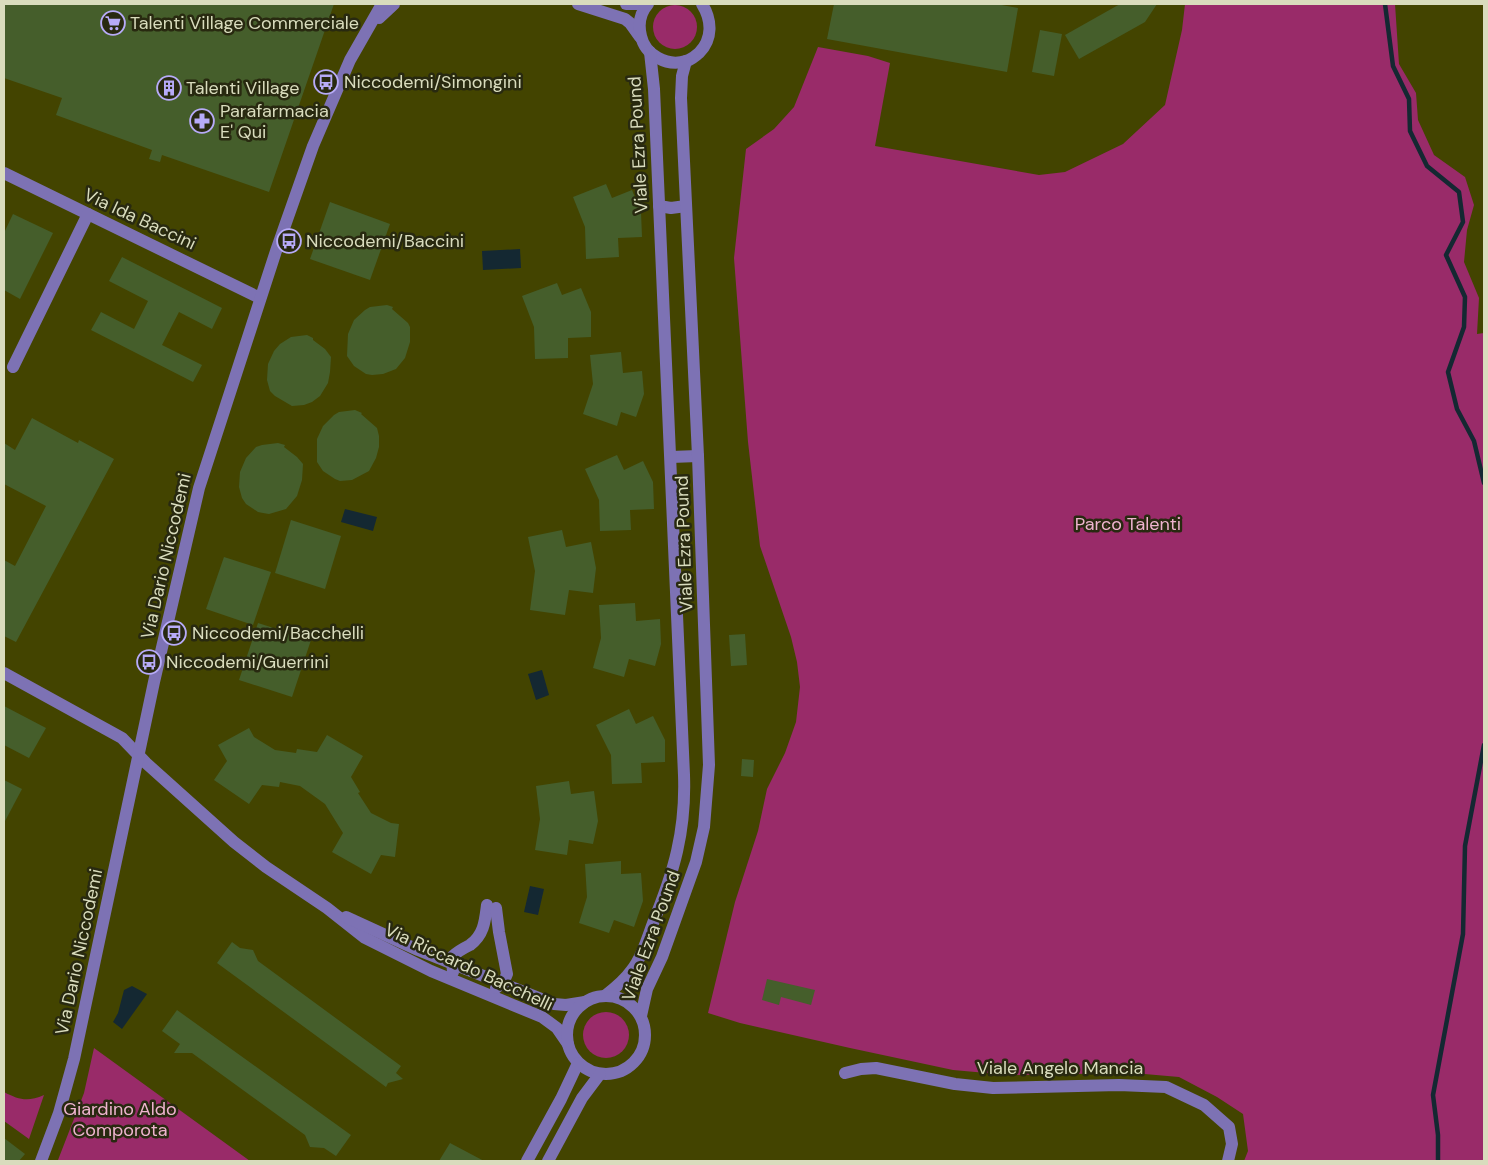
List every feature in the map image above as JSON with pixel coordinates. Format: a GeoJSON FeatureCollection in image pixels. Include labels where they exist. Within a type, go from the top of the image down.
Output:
{"type":"FeatureCollection","features":[{"type":"Feature","properties":{"kind":"street","name":"Via Dario Niccodemi"},"geometry":{"type":"LineString","coordinates":[[40,1161],[59,1113],[74,1059],[139,754],[199,488],[260,298],[313,146],[350,60],[382,4]]}},
{"type":"Feature","properties":{"kind":"street","name":"Via Dario Niccodemi"},"geometry":{"type":"LineString","coordinates":[[365,33],[394,4]]}},
{"type":"Feature","properties":{"kind":"street"},"geometry":{"type":"LineString","coordinates":[[578,4],[625,19],[630,23],[646,47],[664,61],[686,62],[700,51],[709,36],[708,16],[702,4]]}},
{"type":"Feature","properties":{"kind":"street"},"geometry":{"type":"LineString","coordinates":[[626,4],[641,4]]}},
{"type":"Feature","properties":{"kind":"street","name":"Viale Ezra Pound"},"geometry":{"type":"LineString","coordinates":[[606,995],[626,978],[637,961],[674,867],[683,822],[685,782],[654,89],[646,47],[640,34],[639,21],[648,4]]}},
{"type":"Feature","properties":{"kind":"street","name":"Viale Ezra Pound"},"geometry":{"type":"LineString","coordinates":[[641,1016],[648,989],[662,957],[696,862],[706,807],[709,747],[681,92],[682,76],[686,62]]}},
{"type":"Feature","properties":{"kind":"street","name":"Via Ida Baccini"},"geometry":{"type":"LineString","coordinates":[[4,173],[260,298]]}},
{"type":"Feature","properties":{"kind":"street"},"geometry":{"type":"LineString","coordinates":[[659,206],[671,208],[686,206]]}},
{"type":"Feature","properties":{"kind":"street"},"geometry":{"type":"LineString","coordinates":[[13,367],[88,214]]}},
{"type":"Feature","properties":{"kind":"street"},"geometry":{"type":"LineString","coordinates":[[671,457],[698,456]]}},
{"type":"Feature","properties":{"kind":"street","name":"Via Riccardo Bacchelli"},"geometry":{"type":"LineString","coordinates":[[4,673],[112,731],[128,742],[234,842],[266,867],[327,908],[365,938],[455,982],[548,1020],[562,1033],[568,1044]]}},
{"type":"Feature","properties":{"kind":"street"},"geometry":{"type":"LineString","coordinates":[[455,982],[452,959],[454,955],[472,944],[479,936],[492,906],[499,932],[506,977],[488,995]]}},
{"type":"Feature","properties":{"kind":"street","name":"Via Riccardo Bacchelli"},"geometry":{"type":"LineString","coordinates":[[327,908],[452,964],[554,1004],[566,1005],[585,1002]]}},
{"type":"Feature","properties":{"kind":"street"},"geometry":{"type":"LineString","coordinates":[[606,995],[615,996],[627,1002],[641,1016],[646,1037],[641,1053],[631,1066],[616,1073],[600,1074],[588,1070],[578,1063],[569,1050],[567,1032],[570,1020],[576,1010],[585,1002],[606,995]]}},
{"type":"Feature","properties":{"kind":"street"},"geometry":{"type":"LineString","coordinates":[[527,1161],[566,1090],[578,1063]]}},
{"type":"Feature","properties":{"kind":"street","name":"Viale Angelo Mancia"},"geometry":{"type":"LineString","coordinates":[[845,1073],[861,1068],[876,1068],[955,1084],[993,1088],[1120,1085],[1166,1086],[1204,1104],[1229,1127],[1232,1144],[1228,1161]]}},
{"type":"Feature","properties":{"kind":"street"},"geometry":{"type":"LineString","coordinates":[[548,1161],[582,1098],[600,1074]]}},
{"type":"Feature","properties":{"kind":"green space","name":"Parco Talenti"},"geometry":{"type":"Polygon","coordinates":[[[1185,4],[1395,4],[1399,64],[1416,93],[1418,120],[1434,155],[1465,177],[1474,205],[1467,230],[1464,262],[1479,298],[1477,334],[1484,333],[1484,1161],[1244,1161],[1248,1151],[1243,1114],[1217,1097],[1179,1077],[1133,1073],[1009,1075],[953,1070],[740,1023],[708,1013],[735,902],[758,831],[767,789],[785,753],[796,722],[800,687],[791,637],[760,546],[748,442],[734,258],[746,149],[774,129],[794,107],[818,47],[868,56],[890,63],[875,146],[1039,175],[1065,172],[1123,144],[1165,105],[1182,30],[1185,4]]]}},
{"type":"Feature","properties":{"kind":"green space"},"geometry":{"type":"Polygon","coordinates":[[[679,5],[691,11],[696,18],[696,36],[691,43],[684,48],[671,49],[663,46],[656,39],[653,23],[656,15],[663,8],[679,5]]]}},
{"type":"Feature","properties":{"kind":"green space"},"geometry":{"type":"Polygon","coordinates":[[[601,1012],[611,1012],[623,1018],[628,1026],[628,1044],[623,1052],[615,1057],[601,1058],[593,1055],[586,1048],[583,1040],[583,1030],[586,1022],[593,1015],[601,1012]]]}},
{"type":"Feature","properties":{"kind":"green space","name":"Giardino Aldo Comporota"},"geometry":{"type":"Polygon","coordinates":[[[94,1048],[250,1161],[58,1160],[84,1093],[94,1048]]]}},
{"type":"Feature","properties":{"kind":"green space"},"geometry":{"type":"Polygon","coordinates":[[[4,1092],[24,1099],[33,1099],[44,1095],[29,1139],[4,1121],[4,1092]]]}},
{"type":"Feature","properties":{"kind":"water"},"geometry":{"type":"Polygon","coordinates":[[[520,249],[521,268],[483,270],[482,251],[520,249]]]}},
{"type":"Feature","properties":{"kind":"water"},"geometry":{"type":"Polygon","coordinates":[[[345,509],[377,517],[373,531],[341,522],[345,509]]]}},
{"type":"Feature","properties":{"kind":"water"},"geometry":{"type":"Polygon","coordinates":[[[542,670],[549,695],[536,700],[528,674],[542,670]]]}},
{"type":"Feature","properties":{"kind":"water"},"geometry":{"type":"Polygon","coordinates":[[[530,886],[544,889],[538,915],[524,912],[530,886]]]}},
{"type":"Feature","properties":{"kind":"water"},"geometry":{"type":"Polygon","coordinates":[[[132,986],[147,994],[122,1029],[113,1022],[118,1013],[124,990],[132,986]]]}},
{"type":"Feature","properties":{"kind":"building","name":"Talenti Village"},"geometry":{"type":"Polygon","coordinates":[[[4,4],[334,4],[269,192],[162,155],[160,162],[149,159],[152,150],[56,115],[62,98],[4,78],[4,4]]]}},
{"type":"Feature","properties":{"kind":"building"},"geometry":{"type":"Polygon","coordinates":[[[834,4],[996,4],[1018,8],[1007,72],[827,39],[834,4]]]}},
{"type":"Feature","properties":{"kind":"building"},"geometry":{"type":"Polygon","coordinates":[[[1120,4],[1157,4],[1145,22],[1079,59],[1065,35],[1120,4]]]}},
{"type":"Feature","properties":{"kind":"building"},"geometry":{"type":"Polygon","coordinates":[[[1040,30],[1062,34],[1054,76],[1032,72],[1040,30]]]}},
{"type":"Feature","properties":{"kind":"building"},"geometry":{"type":"Polygon","coordinates":[[[606,184],[612,198],[632,190],[641,212],[642,237],[618,238],[619,257],[586,259],[585,227],[573,197],[606,184]]]}},
{"type":"Feature","properties":{"kind":"building"},"geometry":{"type":"Polygon","coordinates":[[[330,202],[390,224],[370,280],[310,259],[330,202]]]}},
{"type":"Feature","properties":{"kind":"building"},"geometry":{"type":"Polygon","coordinates":[[[13,214],[53,233],[20,299],[4,290],[4,233],[13,214]]]}},
{"type":"Feature","properties":{"kind":"building"},"geometry":{"type":"Polygon","coordinates":[[[122,257],[222,308],[212,329],[179,312],[162,345],[202,365],[193,382],[91,330],[101,312],[134,329],[148,301],[109,281],[122,257]]]}},
{"type":"Feature","properties":{"kind":"building"},"geometry":{"type":"Polygon","coordinates":[[[557,283],[562,295],[581,288],[591,312],[591,337],[568,338],[568,358],[535,359],[534,327],[522,296],[557,283]]]}},
{"type":"Feature","properties":{"kind":"building"},"geometry":{"type":"Polygon","coordinates":[[[387,305],[393,307],[392,309],[408,323],[410,327],[410,342],[405,358],[396,369],[383,374],[366,374],[354,366],[347,356],[348,334],[354,320],[365,310],[370,307],[387,305]]]}},
{"type":"Feature","properties":{"kind":"building"},"geometry":{"type":"Polygon","coordinates":[[[307,335],[325,349],[331,357],[328,383],[320,396],[312,402],[292,406],[270,391],[267,380],[268,364],[274,351],[280,344],[291,337],[307,335]]]}},
{"type":"Feature","properties":{"kind":"building"},"geometry":{"type":"Polygon","coordinates":[[[621,352],[623,373],[642,371],[644,394],[636,417],[621,412],[617,426],[583,414],[593,384],[590,355],[621,352]]]}},
{"type":"Feature","properties":{"kind":"building"},"geometry":{"type":"Polygon","coordinates":[[[355,410],[362,413],[377,428],[379,447],[369,471],[352,480],[340,481],[323,471],[317,462],[317,439],[323,426],[334,415],[339,412],[355,410]]]}},
{"type":"Feature","properties":{"kind":"building"},"geometry":{"type":"Polygon","coordinates":[[[32,418],[78,443],[79,440],[114,459],[16,642],[4,636],[4,560],[15,566],[46,506],[4,484],[4,443],[15,450],[32,418]]]}},
{"type":"Feature","properties":{"kind":"building"},"geometry":{"type":"Polygon","coordinates":[[[278,443],[285,445],[284,447],[303,464],[302,480],[297,496],[286,509],[269,514],[258,512],[246,504],[242,498],[239,487],[240,472],[246,458],[256,447],[278,443]]]}},
{"type":"Feature","properties":{"kind":"building"},"geometry":{"type":"Polygon","coordinates":[[[617,455],[624,470],[643,461],[653,482],[654,509],[630,510],[631,530],[600,531],[599,500],[585,469],[617,455]]]}},
{"type":"Feature","properties":{"kind":"building"},"geometry":{"type":"Polygon","coordinates":[[[291,520],[341,536],[325,589],[275,573],[291,520]]]}},
{"type":"Feature","properties":{"kind":"building"},"geometry":{"type":"Polygon","coordinates":[[[562,530],[566,547],[591,542],[596,568],[593,593],[569,590],[565,615],[530,610],[535,571],[528,537],[562,530]]]}},
{"type":"Feature","properties":{"kind":"building"},"geometry":{"type":"Polygon","coordinates":[[[224,557],[271,572],[253,625],[206,609],[224,557]]]}},
{"type":"Feature","properties":{"kind":"building"},"geometry":{"type":"Polygon","coordinates":[[[635,603],[636,621],[660,619],[661,644],[655,666],[629,659],[624,677],[593,668],[601,638],[599,605],[635,603]]]}},
{"type":"Feature","properties":{"kind":"building"},"geometry":{"type":"Polygon","coordinates":[[[258,623],[311,640],[292,697],[239,680],[258,623]]]}},
{"type":"Feature","properties":{"kind":"building"},"geometry":{"type":"Polygon","coordinates":[[[745,634],[747,665],[731,666],[729,635],[745,634]]]}},
{"type":"Feature","properties":{"kind":"building"},"geometry":{"type":"Polygon","coordinates":[[[4,706],[46,728],[29,758],[4,745],[4,706]]]}},
{"type":"Feature","properties":{"kind":"building"},"geometry":{"type":"Polygon","coordinates":[[[629,709],[636,724],[653,716],[665,740],[665,762],[641,763],[642,783],[612,784],[611,755],[596,725],[629,709]]]}},
{"type":"Feature","properties":{"kind":"building"},"geometry":{"type":"Polygon","coordinates":[[[249,728],[254,737],[275,750],[296,753],[297,749],[317,752],[327,735],[363,756],[351,777],[360,792],[358,793],[371,813],[391,823],[399,824],[395,857],[381,855],[371,874],[332,852],[343,833],[325,804],[300,786],[280,782],[279,787],[262,785],[249,804],[214,780],[227,761],[218,745],[249,728]]]}},
{"type":"Feature","properties":{"kind":"building"},"geometry":{"type":"Polygon","coordinates":[[[742,759],[754,760],[753,777],[741,776],[742,759]]]}},
{"type":"Feature","properties":{"kind":"building"},"geometry":{"type":"Polygon","coordinates":[[[4,780],[22,789],[4,823],[4,780]]]}},
{"type":"Feature","properties":{"kind":"building"},"geometry":{"type":"Polygon","coordinates":[[[569,781],[571,794],[594,791],[598,821],[593,844],[569,840],[567,855],[535,850],[540,819],[536,786],[569,781]]]}},
{"type":"Feature","properties":{"kind":"building"},"geometry":{"type":"Polygon","coordinates":[[[621,861],[621,874],[641,873],[643,901],[634,927],[614,920],[609,933],[579,923],[587,897],[585,864],[621,861]]]}},
{"type":"Feature","properties":{"kind":"building"},"geometry":{"type":"Polygon","coordinates":[[[232,942],[240,948],[253,950],[258,961],[401,1066],[396,1073],[403,1079],[388,1083],[386,1087],[217,963],[232,942]]]}},
{"type":"Feature","properties":{"kind":"building"},"geometry":{"type":"Polygon","coordinates":[[[767,979],[815,990],[811,1005],[781,997],[779,1005],[762,1000],[767,979]]]}},
{"type":"Feature","properties":{"kind":"building"},"geometry":{"type":"Polygon","coordinates":[[[177,1010],[351,1135],[336,1156],[324,1148],[310,1147],[305,1135],[192,1053],[174,1053],[180,1044],[162,1031],[177,1010]]]}},
{"type":"Feature","properties":{"kind":"building"},"geometry":{"type":"Polygon","coordinates":[[[4,1138],[25,1154],[19,1161],[4,1161],[4,1138]]]}},
{"type":"Feature","properties":{"kind":"building"},"geometry":{"type":"Polygon","coordinates":[[[450,1143],[484,1161],[439,1161],[450,1143]]]}},
{"type":"Feature","properties":{"kind":"waterway"},"geometry":{"type":"LineString","coordinates":[[1385,4],[1393,66],[1409,99],[1410,131],[1427,166],[1459,192],[1463,222],[1446,255],[1465,297],[1464,327],[1448,372],[1457,409],[1474,441],[1484,483]]}},
{"type":"Feature","properties":{"kind":"waterway"},"geometry":{"type":"LineString","coordinates":[[1438,1161],[1438,1135],[1433,1095],[1463,934],[1465,846],[1484,745]]}},
{"type":"Feature","properties":{"kind":"place","name":"Talenti Village Commerciale"},"geometry":{"type":"Point","coordinates":[113,23]}},
{"type":"Feature","properties":{"kind":"place","name":"Niccodemi/Simongini"},"geometry":{"type":"Point","coordinates":[326,82]}},
{"type":"Feature","properties":{"kind":"place","name":"Talenti Village"},"geometry":{"type":"Point","coordinates":[169,88]}},
{"type":"Feature","properties":{"kind":"place","name":"Parafarmacia E' Qui"},"geometry":{"type":"Point","coordinates":[202,121]}},
{"type":"Feature","properties":{"kind":"place","name":"Niccodemi/Baccini"},"geometry":{"type":"Point","coordinates":[289,241]}},
{"type":"Feature","properties":{"kind":"place","name":"Niccodemi/Bacchelli"},"geometry":{"type":"Point","coordinates":[174,633]}},
{"type":"Feature","properties":{"kind":"place","name":"Niccodemi/Guerrini"},"geometry":{"type":"Point","coordinates":[149,662]}}]}
